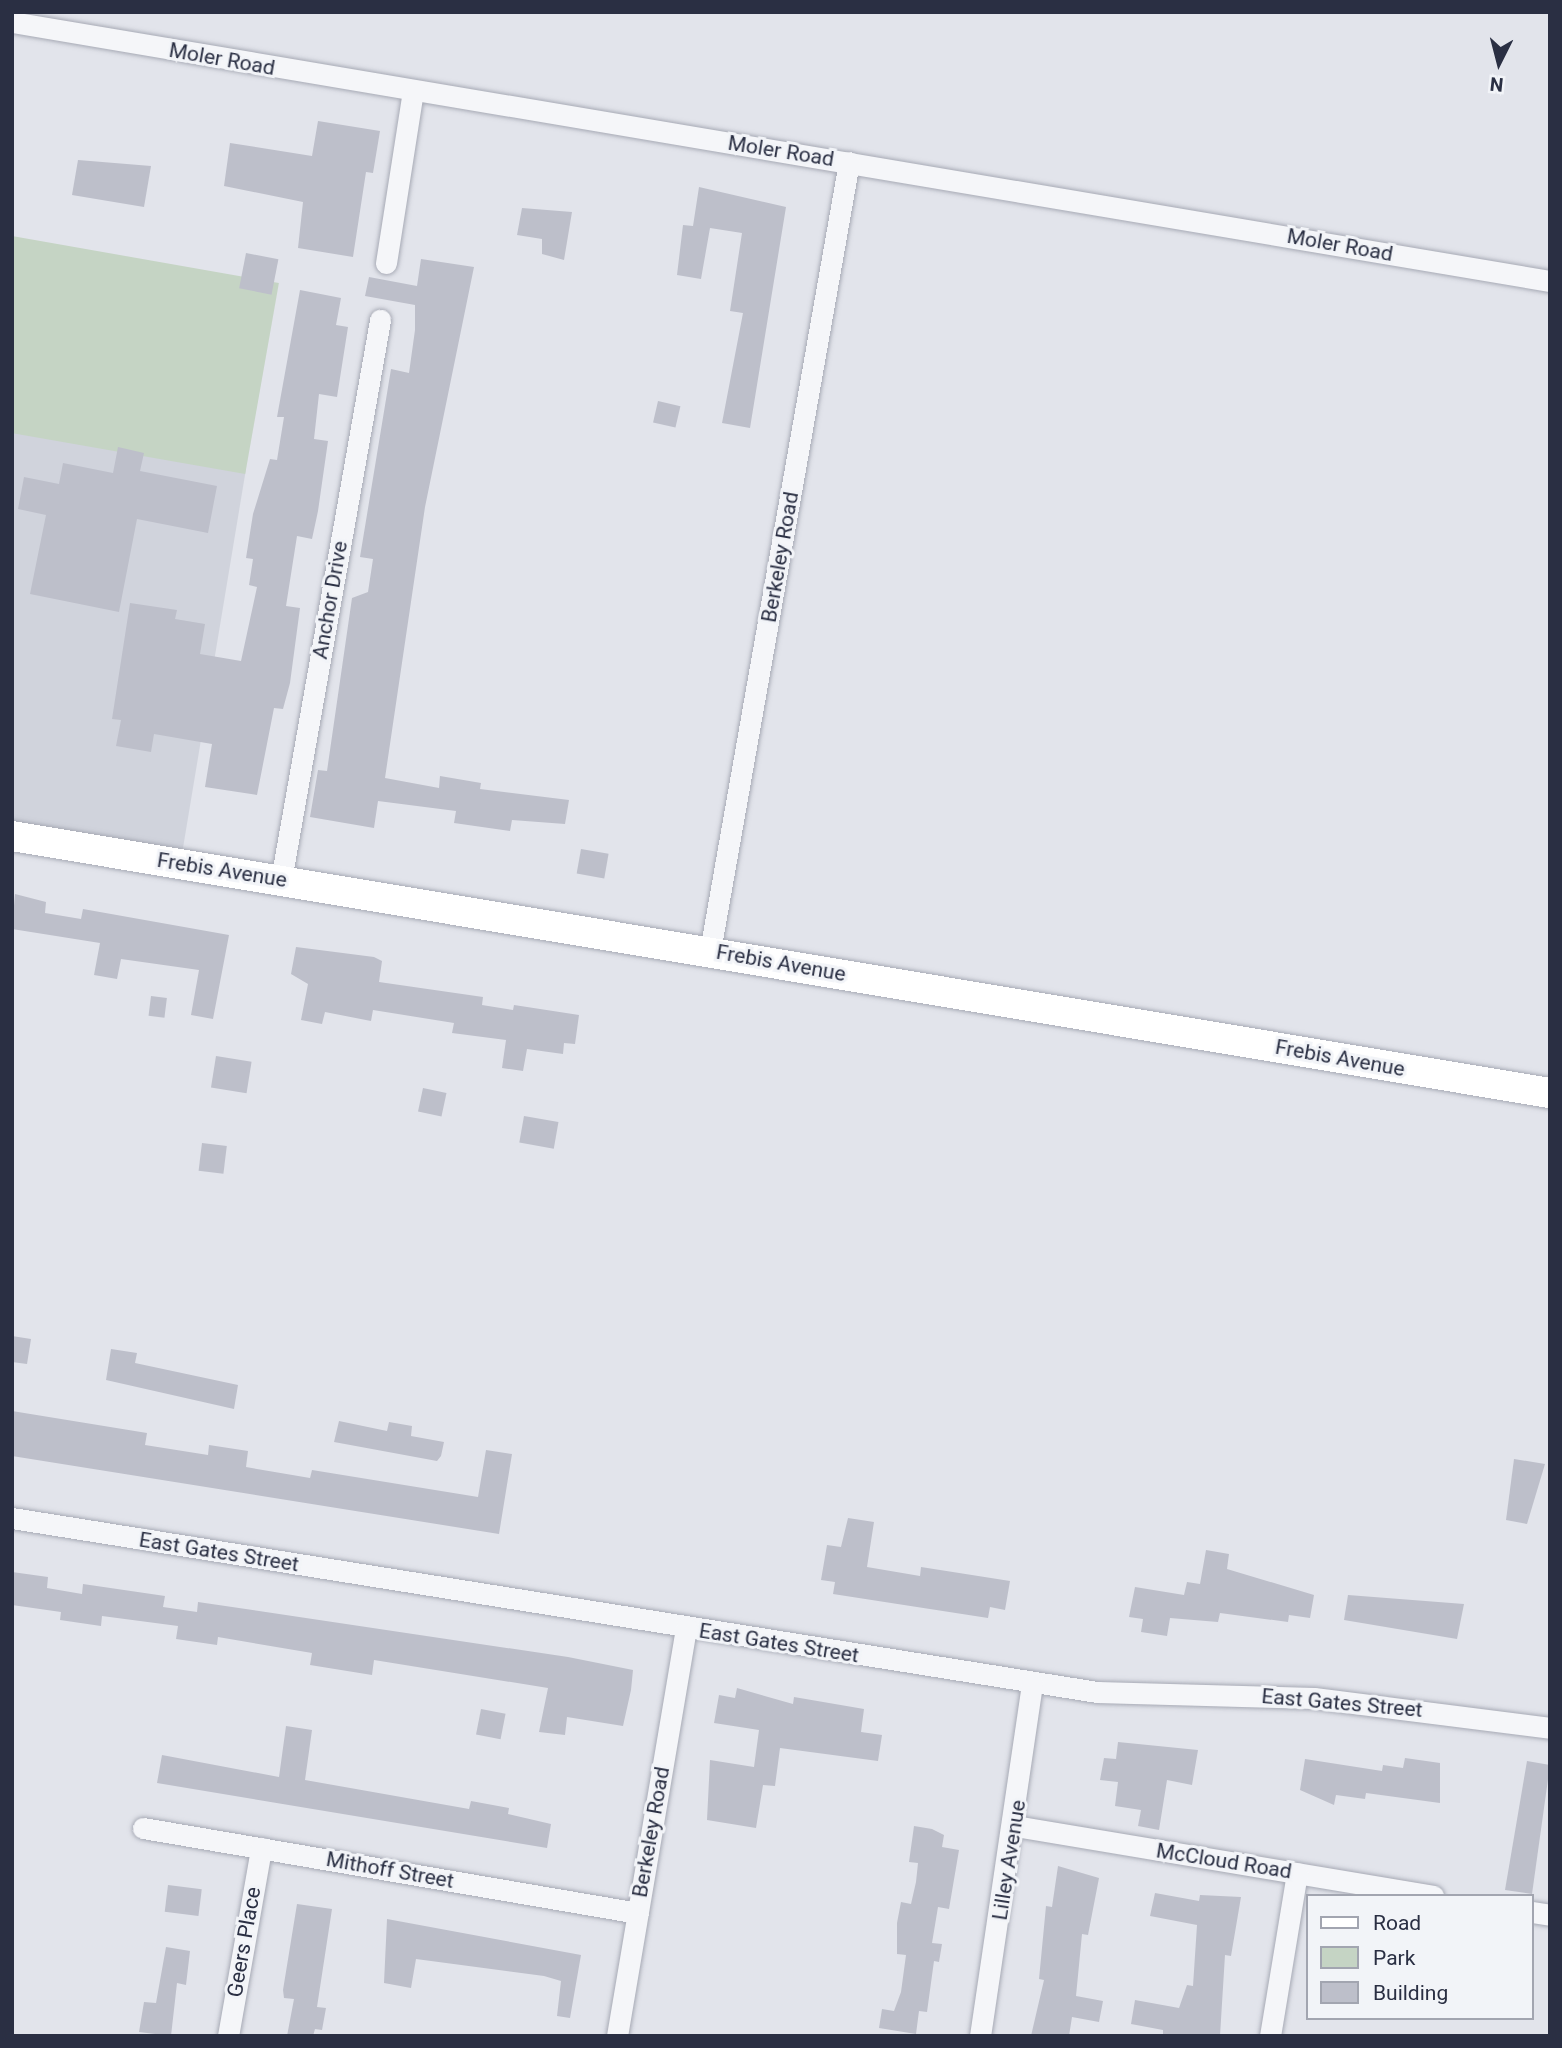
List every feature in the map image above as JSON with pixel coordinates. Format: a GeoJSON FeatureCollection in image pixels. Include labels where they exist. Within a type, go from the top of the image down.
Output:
{"type":"FeatureCollection","features":[{"type":"Feature","properties":{"kind":"main road","name":"Frebis Avenue"},"geometry":{"type":"LineString","coordinates":[[12,836],[1550,1093]]}},
{"type":"Feature","properties":{"kind":"street","name":"Moler Road"},"geometry":{"type":"LineString","coordinates":[[12,22],[1550,281]]}},
{"type":"Feature","properties":{"kind":"street"},"geometry":{"type":"LineString","coordinates":[[386,263],[413,91]]}},
{"type":"Feature","properties":{"kind":"street","name":"Berkeley Road"},"geometry":{"type":"LineString","coordinates":[[710,951],[849,162]]}},
{"type":"Feature","properties":{"kind":"street","name":"Anchor Drive"},"geometry":{"type":"LineString","coordinates":[[281,880],[380,320]]}},
{"type":"Feature","properties":{"kind":"street","name":"East Gates Street"},"geometry":{"type":"LineString","coordinates":[[12,1518],[1097,1692],[1314,1698],[1550,1728]]}},
{"type":"Feature","properties":{"kind":"street","name":"Berkeley Road"},"geometry":{"type":"LineString","coordinates":[[618,2036],[686,1628]]}},
{"type":"Feature","properties":{"kind":"street","name":"Lilley Avenue"},"geometry":{"type":"LineString","coordinates":[[980,2036],[1015,1826],[1032,1683]]}},
{"type":"Feature","properties":{"kind":"street","name":"McCloud Road"},"geometry":{"type":"LineString","coordinates":[[1015,1826],[1421,1894]]}},
{"type":"Feature","properties":{"kind":"street","name":"Mithoff Street"},"geometry":{"type":"LineString","coordinates":[[143,1828],[638,1913]]}},
{"type":"Feature","properties":{"kind":"street","name":"Geers Place"},"geometry":{"type":"LineString","coordinates":[[228,2036],[261,1848]]}},
{"type":"Feature","properties":{"kind":"street"},"geometry":{"type":"LineString","coordinates":[[1270,2036],[1297,1873]]}},
{"type":"Feature","properties":{"kind":"shaded area"},"geometry":{"type":"Polygon","coordinates":[[[12,430],[246,469],[180,866],[12,836],[12,430]]]}},
{"type":"Feature","properties":{"kind":"green space"},"geometry":{"type":"Polygon","coordinates":[[[12,236],[279,283],[245,474],[12,433],[12,236]]]}},
{"type":"Feature","properties":{"kind":"building"},"geometry":{"type":"Polygon","coordinates":[[[318,121],[380,131],[373,173],[366,172],[353,257],[298,248],[303,202],[224,186],[230,143],[312,156],[318,121]]]}},
{"type":"Feature","properties":{"kind":"building"},"geometry":{"type":"Polygon","coordinates":[[[78,160],[151,166],[144,207],[72,195],[78,160]]]}},
{"type":"Feature","properties":{"kind":"building"},"geometry":{"type":"Polygon","coordinates":[[[699,187],[786,207],[750,428],[722,423],[743,313],[730,311],[742,233],[710,228],[701,279],[677,275],[683,225],[693,226],[699,187]]]}},
{"type":"Feature","properties":{"kind":"building"},"geometry":{"type":"Polygon","coordinates":[[[522,208],[572,212],[564,260],[542,254],[542,239],[517,235],[522,208]]]}},
{"type":"Feature","properties":{"kind":"building"},"geometry":{"type":"Polygon","coordinates":[[[246,253],[278,259],[272,295],[239,288],[246,253]]]}},
{"type":"Feature","properties":{"kind":"building"},"geometry":{"type":"Polygon","coordinates":[[[421,259],[474,267],[425,507],[385,778],[439,788],[440,776],[481,783],[480,789],[569,800],[565,824],[512,820],[510,831],[454,823],[456,811],[378,801],[374,828],[310,817],[318,770],[327,771],[352,598],[368,592],[373,559],[360,557],[391,369],[409,373],[415,330],[415,305],[365,296],[369,277],[417,286],[421,259]]]}},
{"type":"Feature","properties":{"kind":"building"},"geometry":{"type":"Polygon","coordinates":[[[300,290],[341,298],[336,325],[348,327],[337,397],[319,394],[314,439],[328,441],[318,511],[312,539],[297,536],[286,606],[300,608],[290,683],[283,709],[274,708],[257,795],[205,787],[212,744],[154,734],[151,752],[116,746],[121,720],[112,719],[130,603],[177,610],[175,619],[205,624],[200,654],[241,661],[257,587],[249,585],[253,559],[246,558],[253,514],[270,459],[277,460],[284,417],[277,417],[300,290]]]}},
{"type":"Feature","properties":{"kind":"building"},"geometry":{"type":"Polygon","coordinates":[[[658,401],[680,406],[675,428],[653,422],[658,401]]]}},
{"type":"Feature","properties":{"kind":"building"},"geometry":{"type":"Polygon","coordinates":[[[118,447],[144,453],[140,471],[217,486],[208,533],[137,519],[119,612],[30,594],[46,515],[18,509],[24,477],[59,484],[63,463],[113,473],[118,447]]]}},
{"type":"Feature","properties":{"kind":"building"},"geometry":{"type":"Polygon","coordinates":[[[581,849],[609,854],[604,878],[577,874],[581,849]]]}},
{"type":"Feature","properties":{"kind":"building"},"geometry":{"type":"Polygon","coordinates":[[[15,894],[46,902],[45,913],[81,919],[83,909],[229,935],[213,1019],[191,1015],[199,970],[121,959],[117,979],[94,975],[100,943],[12,929],[15,894]]]}},
{"type":"Feature","properties":{"kind":"building"},"geometry":{"type":"Polygon","coordinates":[[[296,947],[374,957],[382,961],[379,982],[483,997],[482,1005],[513,1010],[514,1005],[579,1015],[575,1044],[564,1043],[563,1054],[527,1049],[523,1071],[502,1068],[506,1040],[452,1033],[454,1023],[373,1010],[371,1021],[325,1012],[322,1024],[301,1020],[308,984],[291,974],[296,947]]]}},
{"type":"Feature","properties":{"kind":"building"},"geometry":{"type":"Polygon","coordinates":[[[151,996],[167,998],[164,1018],[149,1016],[151,996]]]}},
{"type":"Feature","properties":{"kind":"building"},"geometry":{"type":"Polygon","coordinates":[[[216,1056],[252,1062],[247,1093],[211,1088],[216,1056]]]}},
{"type":"Feature","properties":{"kind":"building"},"geometry":{"type":"Polygon","coordinates":[[[423,1088],[446,1093],[441,1116],[418,1111],[423,1088]]]}},
{"type":"Feature","properties":{"kind":"building"},"geometry":{"type":"Polygon","coordinates":[[[524,1116],[558,1122],[554,1149],[519,1143],[524,1116]]]}},
{"type":"Feature","properties":{"kind":"building"},"geometry":{"type":"Polygon","coordinates":[[[202,1143],[227,1146],[223,1174],[199,1171],[202,1143]]]}},
{"type":"Feature","properties":{"kind":"building"},"geometry":{"type":"Polygon","coordinates":[[[12,1336],[31,1339],[27,1364],[12,1362],[12,1336]]]}},
{"type":"Feature","properties":{"kind":"building"},"geometry":{"type":"Polygon","coordinates":[[[111,1349],[137,1353],[135,1363],[238,1385],[234,1409],[106,1380],[111,1349]]]}},
{"type":"Feature","properties":{"kind":"building"},"geometry":{"type":"Polygon","coordinates":[[[12,1411],[147,1433],[145,1445],[208,1455],[209,1445],[248,1451],[246,1467],[310,1478],[312,1470],[478,1497],[486,1450],[512,1454],[499,1534],[12,1456],[12,1411]]]}},
{"type":"Feature","properties":{"kind":"building"},"geometry":{"type":"Polygon","coordinates":[[[339,1421],[387,1431],[389,1422],[412,1426],[411,1436],[444,1442],[441,1456],[437,1461],[334,1442],[339,1421]]]}},
{"type":"Feature","properties":{"kind":"building"},"geometry":{"type":"Polygon","coordinates":[[[1514,1459],[1545,1464],[1527,1524],[1506,1520],[1514,1459]]]}},
{"type":"Feature","properties":{"kind":"building"},"geometry":{"type":"Polygon","coordinates":[[[848,1518],[874,1522],[867,1567],[920,1576],[921,1567],[1010,1581],[1005,1610],[990,1607],[988,1618],[833,1594],[835,1582],[821,1580],[827,1545],[841,1547],[848,1518]]]}},
{"type":"Feature","properties":{"kind":"building"},"geometry":{"type":"Polygon","coordinates":[[[1206,1550],[1229,1554],[1227,1569],[1314,1595],[1310,1618],[1289,1615],[1288,1622],[1220,1613],[1218,1622],[1170,1618],[1167,1636],[1141,1632],[1143,1619],[1129,1617],[1135,1587],[1184,1595],[1187,1582],[1200,1584],[1206,1550]]]}},
{"type":"Feature","properties":{"kind":"building"},"geometry":{"type":"Polygon","coordinates":[[[12,1572],[48,1577],[47,1588],[82,1594],[83,1584],[165,1596],[163,1607],[197,1612],[198,1602],[568,1657],[633,1670],[631,1690],[623,1726],[567,1717],[565,1735],[539,1732],[548,1688],[374,1660],[372,1675],[310,1665],[312,1653],[218,1637],[217,1645],[176,1639],[178,1626],[102,1616],[101,1626],[60,1620],[61,1612],[12,1605],[12,1572]]]}},
{"type":"Feature","properties":{"kind":"building"},"geometry":{"type":"Polygon","coordinates":[[[1348,1595],[1464,1604],[1457,1639],[1344,1620],[1348,1595]]]}},
{"type":"Feature","properties":{"kind":"building"},"geometry":{"type":"Polygon","coordinates":[[[737,1688],[793,1704],[794,1697],[864,1709],[861,1732],[882,1735],[878,1761],[780,1748],[775,1786],[763,1785],[756,1828],[707,1820],[710,1760],[754,1767],[759,1730],[714,1723],[719,1695],[735,1698],[737,1688]]]}},
{"type":"Feature","properties":{"kind":"building"},"geometry":{"type":"Polygon","coordinates":[[[481,1709],[506,1714],[501,1739],[476,1735],[481,1709]]]}},
{"type":"Feature","properties":{"kind":"building"},"geometry":{"type":"Polygon","coordinates":[[[286,1726],[312,1730],[305,1780],[469,1809],[471,1801],[509,1808],[508,1814],[551,1824],[547,1848],[157,1783],[162,1755],[279,1777],[286,1726]]]}},
{"type":"Feature","properties":{"kind":"building"},"geometry":{"type":"Polygon","coordinates":[[[1118,1742],[1198,1750],[1192,1785],[1167,1780],[1159,1830],[1138,1826],[1141,1810],[1115,1806],[1118,1782],[1100,1780],[1104,1758],[1116,1759],[1118,1742]]]}},
{"type":"Feature","properties":{"kind":"building"},"geometry":{"type":"Polygon","coordinates":[[[1405,1758],[1440,1763],[1440,1803],[1366,1793],[1365,1799],[1336,1795],[1334,1805],[1300,1790],[1305,1759],[1382,1771],[1383,1765],[1403,1768],[1405,1758]]]}},
{"type":"Feature","properties":{"kind":"building"},"geometry":{"type":"Polygon","coordinates":[[[1527,1761],[1550,1765],[1532,1894],[1505,1890],[1527,1761]]]}},
{"type":"Feature","properties":{"kind":"building"},"geometry":{"type":"Polygon","coordinates":[[[914,1826],[932,1829],[944,1835],[942,1847],[959,1850],[949,1909],[938,1907],[932,1943],[942,1944],[939,1962],[934,1961],[927,2012],[919,2011],[916,2034],[879,2028],[882,2009],[894,2011],[901,1992],[906,1955],[897,1954],[897,1923],[901,1902],[911,1904],[916,1882],[918,1863],[909,1862],[914,1826]]]}},
{"type":"Feature","properties":{"kind":"building"},"geometry":{"type":"Polygon","coordinates":[[[1058,1866],[1099,1878],[1088,1935],[1082,1934],[1076,1996],[1103,2001],[1099,2022],[1072,2017],[1069,2036],[1031,2036],[1044,1980],[1039,1979],[1046,1906],[1052,1907],[1058,1866]]]}},
{"type":"Feature","properties":{"kind":"building"},"geometry":{"type":"Polygon","coordinates":[[[168,1885],[202,1889],[198,1916],[165,1912],[168,1885]]]}},
{"type":"Feature","properties":{"kind":"building"},"geometry":{"type":"Polygon","coordinates":[[[1155,1893],[1199,1901],[1200,1895],[1241,1897],[1231,1956],[1225,1955],[1220,2036],[1163,2036],[1163,2030],[1131,2024],[1135,2000],[1179,2008],[1187,1985],[1193,1986],[1197,1925],[1150,1916],[1155,1893]]]}},
{"type":"Feature","properties":{"kind":"building"},"geometry":{"type":"Polygon","coordinates":[[[297,1904],[332,1909],[317,2007],[326,2008],[322,2030],[315,2029],[313,2036],[287,2036],[294,1999],[284,1998],[283,1990],[297,1904]]]}},
{"type":"Feature","properties":{"kind":"building"},"geometry":{"type":"Polygon","coordinates":[[[387,1919],[581,1955],[570,2018],[557,2016],[561,1981],[544,1976],[416,1959],[411,1988],[384,1983],[387,1919]]]}},
{"type":"Feature","properties":{"kind":"building"},"geometry":{"type":"Polygon","coordinates":[[[166,1947],[190,1951],[186,1985],[177,1983],[171,2036],[139,2032],[144,2002],[156,2003],[166,1947]]]}}]}
